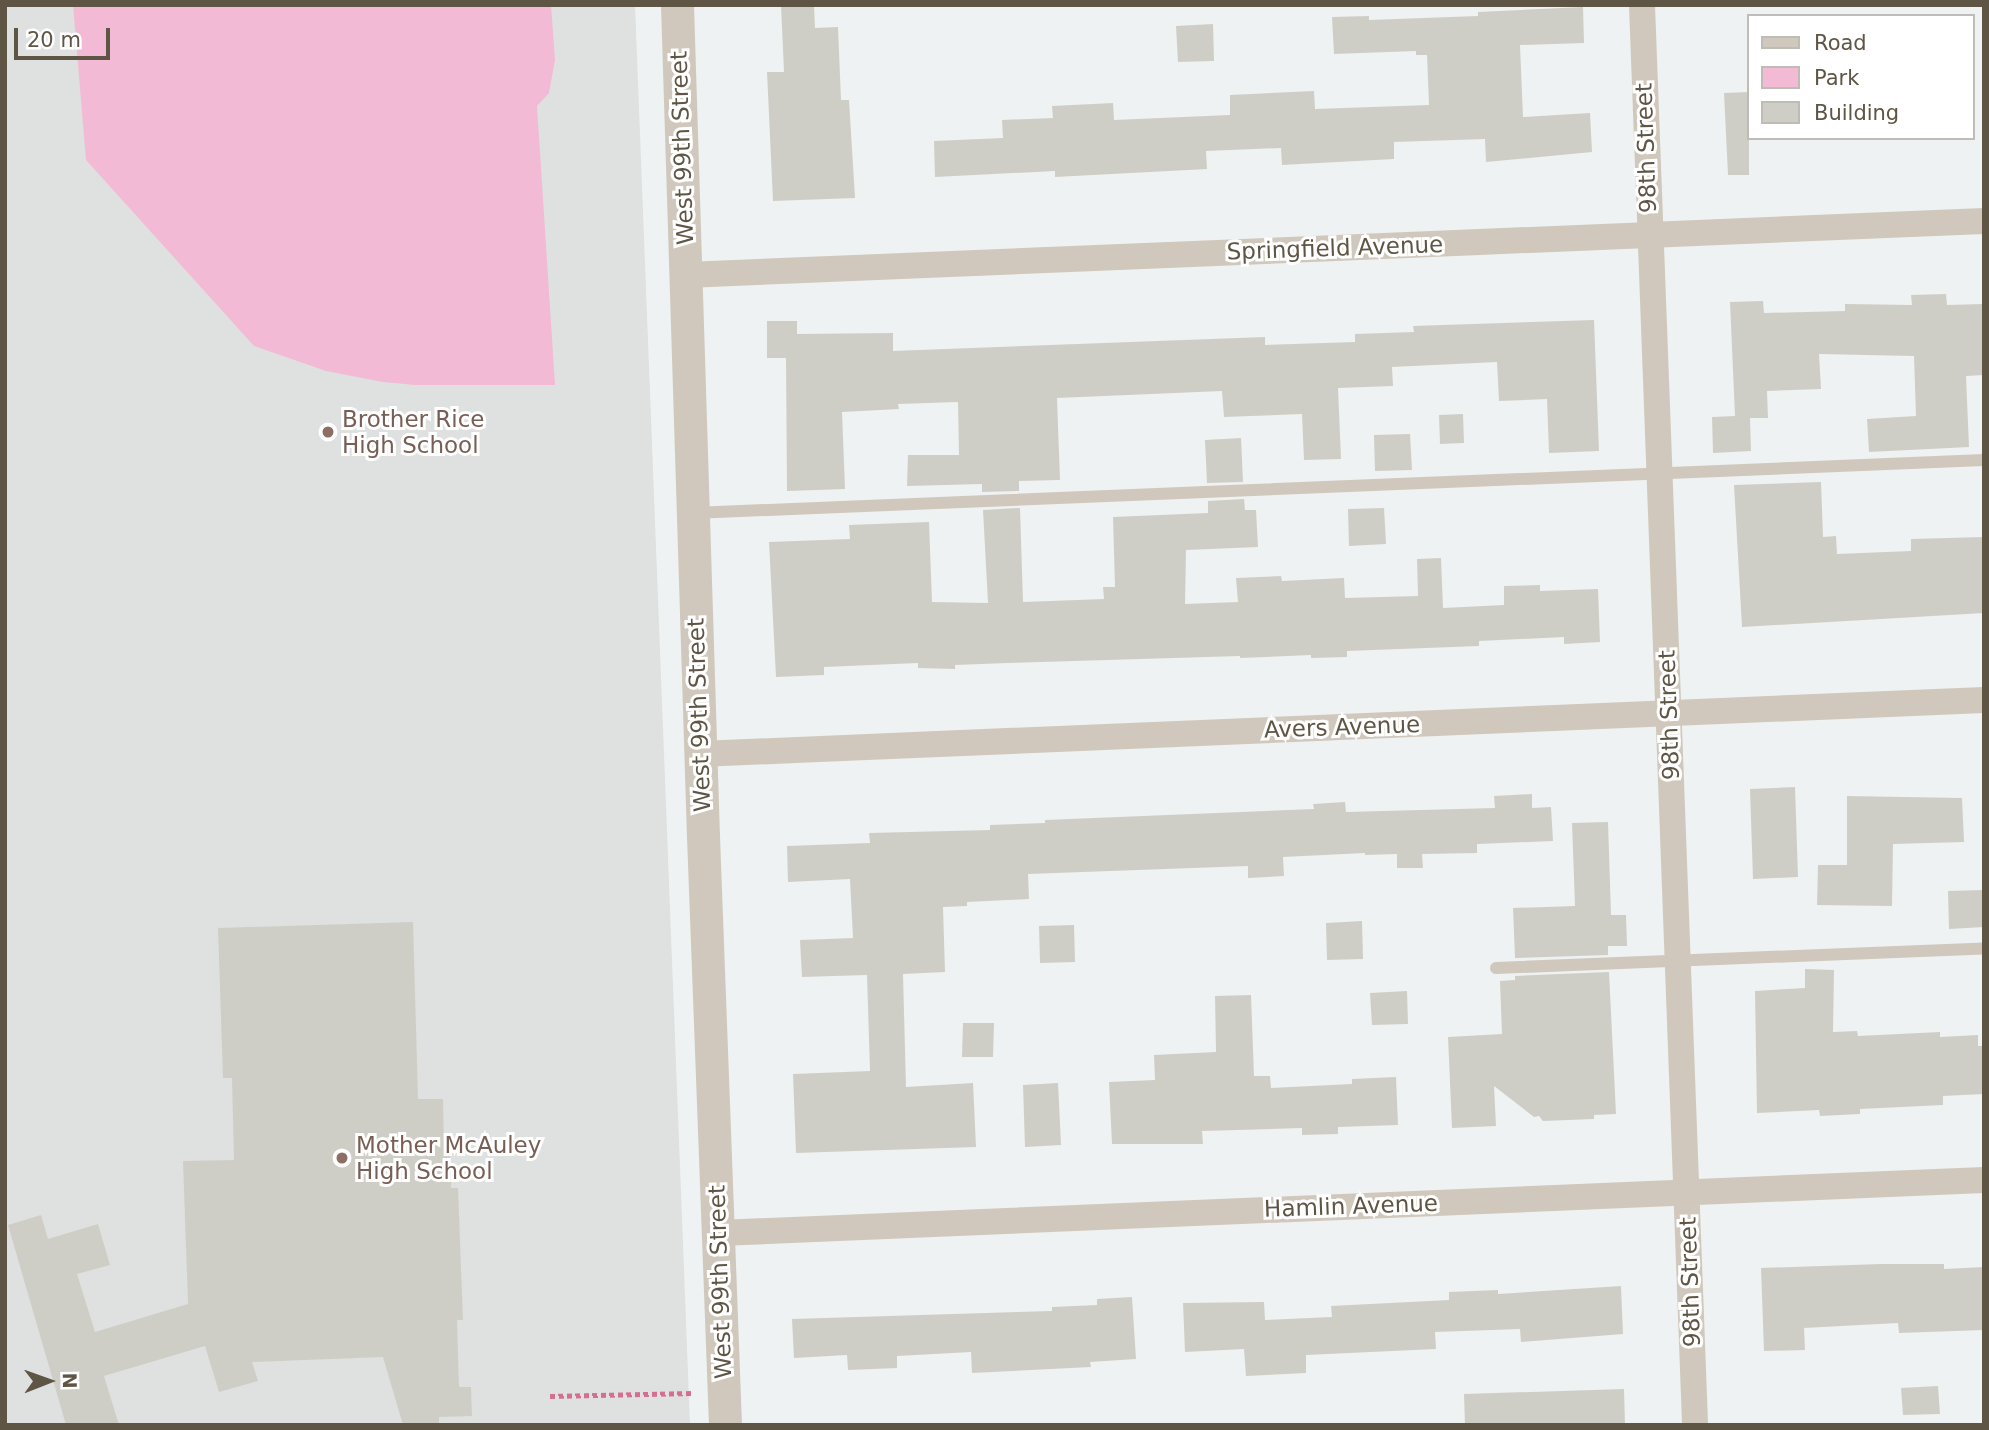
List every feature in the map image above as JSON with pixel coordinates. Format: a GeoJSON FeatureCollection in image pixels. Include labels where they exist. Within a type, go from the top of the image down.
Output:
{"type":"FeatureCollection","features":[{"type":"Feature","properties":{"kind":"street","name":"West 99th Street"},"geometry":{"type":"LineString","coordinates":[[677,5],[700,754],[725,1425]]}},
{"type":"Feature","properties":{"kind":"street","name":"98th Street"},"geometry":{"type":"LineString","coordinates":[[1642,5],[1695,1425]]}},
{"type":"Feature","properties":{"kind":"street","name":"Springfield Avenue"},"geometry":{"type":"LineString","coordinates":[[686,275],[1984,220]]}},
{"type":"Feature","properties":{"kind":"street","name":"Avers Avenue"},"geometry":{"type":"LineString","coordinates":[[700,754],[1984,700]]}},
{"type":"Feature","properties":{"kind":"street","name":"Hamlin Avenue"},"geometry":{"type":"LineString","coordinates":[[719,1233],[1984,1180]]}},
{"type":"Feature","properties":{"kind":"lane"},"geometry":{"type":"LineString","coordinates":[[693,513],[1984,460]]}},
{"type":"Feature","properties":{"kind":"lane"},"geometry":{"type":"LineString","coordinates":[[1496,968],[1984,948]]}},
{"type":"Feature","properties":{"kind":"path"},"geometry":{"type":"LineString","coordinates":[[550,1396],[701,1392]]}},
{"type":"Feature","properties":{"kind":"shaded area","name":"Brother Rice High School"},"geometry":{"type":"Polygon","coordinates":[[[5,5],[635,5],[690,1425],[5,1425],[5,5]]]}},
{"type":"Feature","properties":{"kind":"green space"},"geometry":{"type":"Polygon","coordinates":[[[73,5],[551,5],[555,60],[549,93],[537,106],[555,385],[415,385],[383,382],[326,371],[254,346],[86,160],[73,5]]]}},
{"type":"Feature","properties":{"kind":"building"},"geometry":{"type":"Polygon","coordinates":[[[781,5],[814,5],[815,28],[838,27],[841,100],[849,100],[855,198],[773,201],[767,72],[784,72],[781,5]]]}},
{"type":"Feature","properties":{"kind":"building"},"geometry":{"type":"Polygon","coordinates":[[[1583,7],[1584,43],[1520,45],[1523,117],[1590,113],[1592,152],[1486,162],[1485,139],[1394,142],[1394,159],[1282,165],[1281,148],[1206,151],[1207,169],[1055,177],[1055,171],[935,177],[934,141],[1003,138],[1002,120],[1053,118],[1052,106],[1113,103],[1114,120],[1230,115],[1230,95],[1314,91],[1315,109],[1429,105],[1427,55],[1416,55],[1416,51],[1334,54],[1332,17],[1369,16],[1369,20],[1478,16],[1478,12],[1583,7]]]}},
{"type":"Feature","properties":{"kind":"building"},"geometry":{"type":"Polygon","coordinates":[[[1213,24],[1214,61],[1178,62],[1176,26],[1213,24]]]}},
{"type":"Feature","properties":{"kind":"building"},"geometry":{"type":"Polygon","coordinates":[[[1748,92],[1749,175],[1728,175],[1724,93],[1748,92]]]}},
{"type":"Feature","properties":{"kind":"building"},"geometry":{"type":"Polygon","coordinates":[[[1946,294],[1947,305],[1984,304],[1984,375],[1966,376],[1969,447],[1869,452],[1867,419],[1916,416],[1914,356],[1819,354],[1821,389],[1767,391],[1768,418],[1750,418],[1751,451],[1713,453],[1712,417],[1735,416],[1730,302],[1763,301],[1764,313],[1845,311],[1845,304],[1912,305],[1911,295],[1946,294]]]}},
{"type":"Feature","properties":{"kind":"building"},"geometry":{"type":"Polygon","coordinates":[[[1594,320],[1599,451],[1549,453],[1547,399],[1499,401],[1497,362],[1392,367],[1393,386],[1338,388],[1341,459],[1304,460],[1302,414],[1224,417],[1222,391],[1057,398],[1060,480],[1019,481],[1019,491],[982,492],[982,484],[907,486],[908,455],[959,455],[958,402],[898,404],[899,409],[842,412],[845,489],[787,491],[786,358],[767,358],[767,321],[797,321],[797,334],[893,333],[893,351],[1265,337],[1265,345],[1355,342],[1355,334],[1414,332],[1413,326],[1594,320]]]}},
{"type":"Feature","properties":{"kind":"building"},"geometry":{"type":"Polygon","coordinates":[[[1463,414],[1464,443],[1440,444],[1439,415],[1463,414]]]}},
{"type":"Feature","properties":{"kind":"building"},"geometry":{"type":"Polygon","coordinates":[[[1410,434],[1412,470],[1375,471],[1374,435],[1410,434]]]}},
{"type":"Feature","properties":{"kind":"building"},"geometry":{"type":"Polygon","coordinates":[[[1241,438],[1243,482],[1207,483],[1205,440],[1241,438]]]}},
{"type":"Feature","properties":{"kind":"building"},"geometry":{"type":"Polygon","coordinates":[[[1821,482],[1823,537],[1836,536],[1837,554],[1911,551],[1911,539],[1984,537],[1984,613],[1742,627],[1734,485],[1821,482]]]}},
{"type":"Feature","properties":{"kind":"building"},"geometry":{"type":"Polygon","coordinates":[[[1244,499],[1245,510],[1256,510],[1258,547],[1186,550],[1185,604],[1238,602],[1236,578],[1281,576],[1282,581],[1344,578],[1345,598],[1418,596],[1417,559],[1441,558],[1443,608],[1504,605],[1504,586],[1540,585],[1540,591],[1598,589],[1600,642],[1564,644],[1564,637],[1479,641],[1479,646],[1347,651],[1347,657],[1240,656],[1007,663],[955,665],[955,669],[918,668],[918,663],[824,667],[824,675],[776,677],[769,542],[850,539],[849,525],[929,522],[932,602],[988,603],[983,510],[1020,508],[1023,602],[1104,599],[1103,587],[1115,587],[1113,517],[1208,513],[1208,501],[1244,499]]]}},
{"type":"Feature","properties":{"kind":"building"},"geometry":{"type":"Polygon","coordinates":[[[1384,508],[1386,544],[1349,546],[1348,509],[1384,508]]]}},
{"type":"Feature","properties":{"kind":"building"},"geometry":{"type":"Polygon","coordinates":[[[1795,787],[1798,877],[1753,879],[1750,789],[1795,787]]]}},
{"type":"Feature","properties":{"kind":"building"},"geometry":{"type":"Polygon","coordinates":[[[1532,794],[1532,808],[1551,807],[1553,841],[1477,844],[1477,853],[1422,854],[1423,868],[1397,868],[1397,854],[1365,853],[1283,857],[1284,876],[1248,878],[1248,866],[1028,874],[1029,899],[967,902],[967,906],[943,907],[945,972],[903,974],[906,1087],[973,1083],[976,1147],[796,1153],[793,1074],[870,1071],[867,975],[802,977],[800,940],[853,938],[850,879],[788,882],[787,846],[870,843],[869,833],[990,830],[990,825],[1045,823],[1045,820],[1314,809],[1313,804],[1345,802],[1346,812],[1495,808],[1494,796],[1532,794]]]}},
{"type":"Feature","properties":{"kind":"building"},"geometry":{"type":"Polygon","coordinates":[[[1847,796],[1962,798],[1964,842],[1893,844],[1892,906],[1817,905],[1818,865],[1847,865],[1847,796]]]}},
{"type":"Feature","properties":{"kind":"building"},"geometry":{"type":"Polygon","coordinates":[[[1608,822],[1611,915],[1626,915],[1627,946],[1608,946],[1608,955],[1515,958],[1513,908],[1575,906],[1572,823],[1608,822]]]}},
{"type":"Feature","properties":{"kind":"building"},"geometry":{"type":"Polygon","coordinates":[[[1983,890],[1984,927],[1949,929],[1948,891],[1983,890]]]}},
{"type":"Feature","properties":{"kind":"building"},"geometry":{"type":"Polygon","coordinates":[[[1362,921],[1363,959],[1327,960],[1326,923],[1362,921]]]}},
{"type":"Feature","properties":{"kind":"building"},"geometry":{"type":"Polygon","coordinates":[[[413,922],[418,1099],[443,1099],[444,1153],[450,1153],[451,1188],[458,1188],[463,1320],[457,1320],[459,1387],[471,1387],[472,1416],[439,1417],[439,1425],[403,1425],[383,1357],[252,1362],[258,1381],[219,1392],[205,1346],[104,1376],[119,1425],[66,1425],[8,1225],[41,1215],[48,1239],[98,1224],[110,1265],[77,1274],[95,1332],[188,1304],[183,1161],[234,1160],[232,1078],[223,1078],[218,928],[413,922]]]}},
{"type":"Feature","properties":{"kind":"building"},"geometry":{"type":"Polygon","coordinates":[[[1074,925],[1075,962],[1040,963],[1039,926],[1074,925]]]}},
{"type":"Feature","properties":{"kind":"building"},"geometry":{"type":"Polygon","coordinates":[[[1805,969],[1834,970],[1833,1032],[1857,1031],[1858,1036],[1940,1032],[1940,1037],[1978,1035],[1978,1046],[1984,1046],[1984,1094],[1943,1096],[1943,1105],[1860,1109],[1860,1114],[1820,1116],[1819,1110],[1757,1113],[1755,991],[1805,988],[1805,969]]]}},
{"type":"Feature","properties":{"kind":"building"},"geometry":{"type":"Polygon","coordinates":[[[1609,972],[1616,1114],[1594,1115],[1594,1119],[1543,1121],[1494,1086],[1496,1126],[1452,1128],[1448,1037],[1502,1034],[1500,981],[1515,980],[1515,976],[1609,972]]]}},
{"type":"Feature","properties":{"kind":"building"},"geometry":{"type":"Polygon","coordinates":[[[1407,991],[1408,1024],[1372,1025],[1370,993],[1407,991]]]}},
{"type":"Feature","properties":{"kind":"building"},"geometry":{"type":"Polygon","coordinates":[[[1251,995],[1254,1076],[1270,1076],[1271,1088],[1352,1084],[1352,1079],[1396,1077],[1398,1125],[1338,1127],[1338,1134],[1302,1135],[1302,1128],[1202,1131],[1203,1144],[1112,1144],[1109,1082],[1155,1080],[1154,1055],[1216,1052],[1215,996],[1251,995]]]}},
{"type":"Feature","properties":{"kind":"building"},"geometry":{"type":"Polygon","coordinates":[[[963,1023],[994,1023],[993,1057],[962,1057],[963,1023]]]}},
{"type":"Feature","properties":{"kind":"building"},"geometry":{"type":"Polygon","coordinates":[[[1058,1083],[1061,1145],[1025,1147],[1023,1085],[1058,1083]]]}},
{"type":"Feature","properties":{"kind":"building"},"geometry":{"type":"Polygon","coordinates":[[[1944,1264],[1944,1269],[1984,1267],[1984,1330],[1899,1333],[1898,1323],[1804,1328],[1805,1350],[1764,1351],[1761,1268],[1944,1264]]]}},
{"type":"Feature","properties":{"kind":"building"},"geometry":{"type":"Polygon","coordinates":[[[1621,1286],[1623,1334],[1521,1342],[1520,1329],[1435,1332],[1436,1349],[1306,1355],[1306,1373],[1246,1376],[1244,1349],[1185,1352],[1183,1303],[1264,1302],[1265,1320],[1332,1317],[1331,1306],[1449,1300],[1449,1292],[1498,1290],[1498,1294],[1621,1286]]]}},
{"type":"Feature","properties":{"kind":"building"},"geometry":{"type":"Polygon","coordinates":[[[1132,1297],[1136,1359],[1090,1362],[1091,1367],[972,1373],[971,1352],[897,1356],[897,1368],[848,1370],[847,1355],[794,1358],[792,1319],[1052,1311],[1052,1307],[1097,1305],[1097,1299],[1132,1297]]]}},
{"type":"Feature","properties":{"kind":"building"},"geometry":{"type":"Polygon","coordinates":[[[1938,1386],[1940,1414],[1903,1415],[1901,1388],[1938,1386]]]}},
{"type":"Feature","properties":{"kind":"building"},"geometry":{"type":"Polygon","coordinates":[[[1624,1389],[1625,1425],[1465,1425],[1464,1394],[1624,1389]]]}},
{"type":"Feature","properties":{"kind":"place","name":"Brother Rice High School"},"geometry":{"type":"Point","coordinates":[328,432]}},
{"type":"Feature","properties":{"kind":"place","name":"Mother McAuley High School"},"geometry":{"type":"Point","coordinates":[342,1158]}}]}
